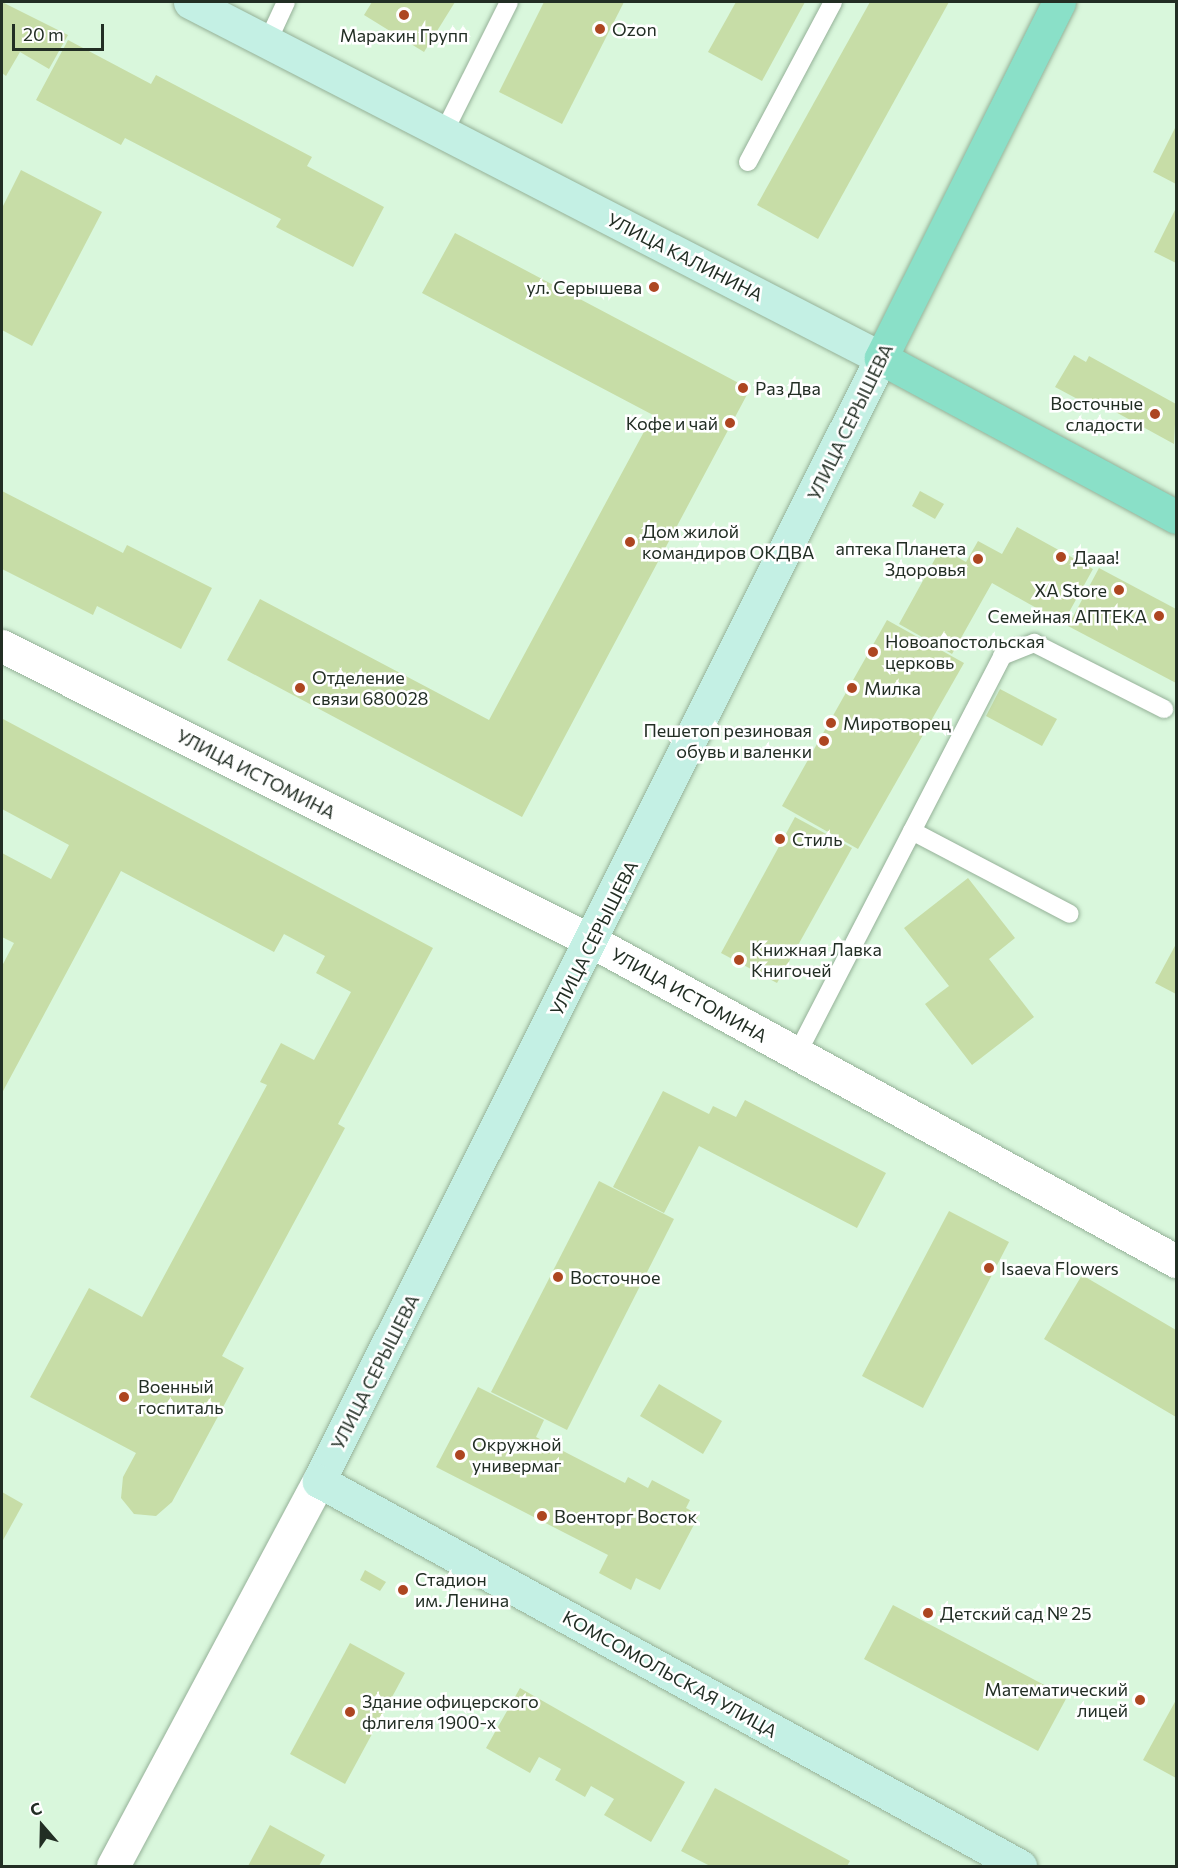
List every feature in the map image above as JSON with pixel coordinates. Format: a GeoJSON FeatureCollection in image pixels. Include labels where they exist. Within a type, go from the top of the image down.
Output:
{"type":"FeatureCollection","features":[{"type":"Feature","properties":{"kind":"main road","name":"УЛИЦА СЕРЫШЕВА"},"geometry":{"type":"LineString","coordinates":[[881,358],[1059,2]]}},
{"type":"Feature","properties":{"kind":"main road","name":"УЛИЦА КАЛИНИНА"},"geometry":{"type":"LineString","coordinates":[[881,358],[1176,517]]}},
{"type":"Feature","properties":{"kind":"street","name":"УЛИЦА КАЛИНИНА"},"geometry":{"type":"LineString","coordinates":[[190,2],[881,358]]}},
{"type":"Feature","properties":{"kind":"street","name":"УЛИЦА СЕРЫШЕВА"},"geometry":{"type":"LineString","coordinates":[[113,1866],[320,1481],[592,942],[881,358]]}},
{"type":"Feature","properties":{"kind":"street","name":"УЛИЦА ИСТОМИНА"},"geometry":{"type":"LineString","coordinates":[[2,646],[592,942],[1176,1261]]}},
{"type":"Feature","properties":{"kind":"street","name":"КОМСОМОЛЬСКАЯ УЛИЦА"},"geometry":{"type":"LineString","coordinates":[[320,1481],[1020,1866]]}},
{"type":"Feature","properties":{"kind":"lane"},"geometry":{"type":"LineString","coordinates":[[267,43],[286,2]]}},
{"type":"Feature","properties":{"kind":"lane"},"geometry":{"type":"LineString","coordinates":[[444,132],[509,2]]}},
{"type":"Feature","properties":{"kind":"lane"},"geometry":{"type":"LineString","coordinates":[[748,162],[833,2]]}},
{"type":"Feature","properties":{"kind":"lane"},"geometry":{"type":"LineString","coordinates":[[797,1054],[1002,656],[1034,643],[1164,709]]}},
{"type":"Feature","properties":{"kind":"lane"},"geometry":{"type":"LineString","coordinates":[[912,831],[1070,914]]}},
{"type":"Feature","properties":{"kind":"building"},"geometry":{"type":"Polygon","coordinates":[[[2,2],[68,35],[49,69],[20,52],[6,76],[2,73],[2,2]]]}},
{"type":"Feature","properties":{"kind":"building"},"geometry":{"type":"Polygon","coordinates":[[[372,2],[455,2],[424,52],[364,15],[372,2]]]}},
{"type":"Feature","properties":{"kind":"building"},"geometry":{"type":"Polygon","coordinates":[[[544,2],[624,2],[562,124],[499,92],[544,2]]]}},
{"type":"Feature","properties":{"kind":"building"},"geometry":{"type":"Polygon","coordinates":[[[736,2],[805,2],[762,81],[708,52],[736,2]]]}},
{"type":"Feature","properties":{"kind":"building"},"geometry":{"type":"Polygon","coordinates":[[[870,2],[949,2],[818,239],[757,205],[870,2]]]}},
{"type":"Feature","properties":{"kind":"building"},"geometry":{"type":"Polygon","coordinates":[[[68,40],[151,84],[156,75],[312,157],[307,166],[384,207],[353,267],[276,227],[281,219],[125,138],[121,145],[36,100],[68,40]]]}},
{"type":"Feature","properties":{"kind":"building"},"geometry":{"type":"Polygon","coordinates":[[[1176,126],[1176,184],[1153,172],[1176,126]]]}},
{"type":"Feature","properties":{"kind":"building"},"geometry":{"type":"Polygon","coordinates":[[[21,170],[102,212],[32,346],[2,330],[2,208],[21,170]]]}},
{"type":"Feature","properties":{"kind":"building"},"geometry":{"type":"Polygon","coordinates":[[[1176,208],[1176,263],[1154,252],[1176,208]]]}},
{"type":"Feature","properties":{"kind":"building"},"geometry":{"type":"Polygon","coordinates":[[[455,233],[750,389],[522,817],[227,660],[260,599],[489,720],[653,415],[422,293],[455,233]]]}},
{"type":"Feature","properties":{"kind":"building"},"geometry":{"type":"Polygon","coordinates":[[[1074,355],[1086,362],[1089,356],[1176,404],[1174,444],[1101,404],[1098,410],[1055,387],[1074,355]]]}},
{"type":"Feature","properties":{"kind":"building"},"geometry":{"type":"Polygon","coordinates":[[[2,491],[123,553],[127,545],[212,588],[181,649],[97,606],[93,615],[2,569],[2,491]]]}},
{"type":"Feature","properties":{"kind":"building"},"geometry":{"type":"Polygon","coordinates":[[[920,491],[944,504],[935,519],[912,506],[920,491]]]}},
{"type":"Feature","properties":{"kind":"building"},"geometry":{"type":"Polygon","coordinates":[[[1017,527],[1093,569],[1063,623],[992,583],[952,654],[899,624],[941,548],[966,562],[978,541],[1002,554],[1017,527]]]}},
{"type":"Feature","properties":{"kind":"building"},"geometry":{"type":"Polygon","coordinates":[[[1099,568],[1176,609],[1176,683],[1068,626],[1099,568]]]}},
{"type":"Feature","properties":{"kind":"building"},"geometry":{"type":"Polygon","coordinates":[[[887,620],[964,663],[858,849],[782,806],[887,620]]]}},
{"type":"Feature","properties":{"kind":"building"},"geometry":{"type":"Polygon","coordinates":[[[1000,689],[1057,719],[1042,746],[986,716],[1000,689]]]}},
{"type":"Feature","properties":{"kind":"building"},"geometry":{"type":"Polygon","coordinates":[[[3,719],[433,948],[338,1124],[345,1128],[222,1356],[244,1368],[172,1502],[156,1516],[134,1514],[121,1498],[123,1477],[136,1453],[30,1397],[89,1288],[142,1317],[267,1085],[260,1082],[281,1043],[314,1060],[351,992],[316,973],[325,956],[284,934],[274,952],[121,871],[2,1093],[2,966],[14,943],[2,937],[2,853],[51,879],[69,845],[2,809],[3,719]]]}},
{"type":"Feature","properties":{"kind":"building"},"geometry":{"type":"Polygon","coordinates":[[[795,817],[852,848],[777,983],[721,953],[795,817]]]}},
{"type":"Feature","properties":{"kind":"building"},"geometry":{"type":"Polygon","coordinates":[[[968,878],[1015,938],[989,959],[1034,1017],[972,1065],[925,1004],[949,986],[904,928],[968,878]]]}},
{"type":"Feature","properties":{"kind":"building"},"geometry":{"type":"Polygon","coordinates":[[[1176,944],[1176,994],[1155,983],[1176,944]]]}},
{"type":"Feature","properties":{"kind":"building"},"geometry":{"type":"Polygon","coordinates":[[[663,1091],[709,1114],[713,1106],[736,1117],[745,1100],[886,1173],[857,1228],[699,1146],[664,1213],[613,1187],[663,1091]]]}},
{"type":"Feature","properties":{"kind":"building"},"geometry":{"type":"Polygon","coordinates":[[[599,1181],[674,1219],[567,1430],[491,1392],[599,1181]]]}},
{"type":"Feature","properties":{"kind":"building"},"geometry":{"type":"Polygon","coordinates":[[[949,1211],[1009,1242],[923,1408],[862,1376],[949,1211]]]}},
{"type":"Feature","properties":{"kind":"building"},"geometry":{"type":"Polygon","coordinates":[[[1082,1275],[1176,1330],[1176,1417],[1044,1339],[1082,1275]]]}},
{"type":"Feature","properties":{"kind":"building"},"geometry":{"type":"Polygon","coordinates":[[[659,1384],[722,1421],[703,1454],[640,1416],[659,1384]]]}},
{"type":"Feature","properties":{"kind":"building"},"geometry":{"type":"Polygon","coordinates":[[[478,1387],[544,1420],[536,1437],[625,1483],[628,1477],[648,1488],[652,1480],[690,1500],[686,1508],[699,1515],[660,1590],[636,1578],[631,1590],[599,1573],[608,1555],[436,1467],[478,1387]]]}},
{"type":"Feature","properties":{"kind":"building"},"geometry":{"type":"Polygon","coordinates":[[[2,1492],[23,1504],[2,1542],[2,1492]]]}},
{"type":"Feature","properties":{"kind":"building"},"geometry":{"type":"Polygon","coordinates":[[[365,1570],[386,1582],[380,1591],[360,1580],[365,1570]]]}},
{"type":"Feature","properties":{"kind":"building"},"geometry":{"type":"Polygon","coordinates":[[[893,1605],[1067,1697],[1038,1751],[864,1659],[893,1605]]]}},
{"type":"Feature","properties":{"kind":"building"},"geometry":{"type":"Polygon","coordinates":[[[350,1643],[405,1673],[345,1784],[290,1754],[350,1643]]]}},
{"type":"Feature","properties":{"kind":"building"},"geometry":{"type":"Polygon","coordinates":[[[520,1688],[685,1782],[651,1842],[604,1815],[614,1799],[591,1786],[585,1797],[555,1780],[561,1769],[539,1757],[530,1773],[486,1748],[520,1688]]]}},
{"type":"Feature","properties":{"kind":"building"},"geometry":{"type":"Polygon","coordinates":[[[1176,1700],[1176,1778],[1143,1760],[1176,1700]]]}},
{"type":"Feature","properties":{"kind":"building"},"geometry":{"type":"Polygon","coordinates":[[[715,1788],[850,1861],[847,1866],[710,1866],[681,1851],[715,1788]]]}},
{"type":"Feature","properties":{"kind":"building"},"geometry":{"type":"Polygon","coordinates":[[[270,1825],[325,1855],[319,1866],[248,1866],[270,1825]]]}},
{"type":"Feature","properties":{"kind":"place","name":"Маракин Групп"},"geometry":{"type":"Point","coordinates":[404,15]}},
{"type":"Feature","properties":{"kind":"place","name":"Ozon"},"geometry":{"type":"Point","coordinates":[600,29]}},
{"type":"Feature","properties":{"kind":"place","name":"ул. Серышева"},"geometry":{"type":"Point","coordinates":[654,287]}},
{"type":"Feature","properties":{"kind":"place","name":"Раз Два"},"geometry":{"type":"Point","coordinates":[743,388]}},
{"type":"Feature","properties":{"kind":"place","name":"Восточные сладости"},"geometry":{"type":"Point","coordinates":[1155,414]}},
{"type":"Feature","properties":{"kind":"place","name":"Кофе и чай"},"geometry":{"type":"Point","coordinates":[730,423]}},
{"type":"Feature","properties":{"kind":"place","name":"Дом жилой командиров ОКДВА"},"geometry":{"type":"Point","coordinates":[630,542]}},
{"type":"Feature","properties":{"kind":"place","name":"Дааа!"},"geometry":{"type":"Point","coordinates":[1061,557]}},
{"type":"Feature","properties":{"kind":"place","name":"аптека Планета Здоровья"},"geometry":{"type":"Point","coordinates":[978,559]}},
{"type":"Feature","properties":{"kind":"place","name":"XA Store"},"geometry":{"type":"Point","coordinates":[1119,590]}},
{"type":"Feature","properties":{"kind":"place","name":"Семейная АПТЕКА"},"geometry":{"type":"Point","coordinates":[1159,616]}},
{"type":"Feature","properties":{"kind":"place","name":"Новоапостольская церковь"},"geometry":{"type":"Point","coordinates":[873,652]}},
{"type":"Feature","properties":{"kind":"place","name":"Отделение связи 680028"},"geometry":{"type":"Point","coordinates":[300,688]}},
{"type":"Feature","properties":{"kind":"place","name":"Милка"},"geometry":{"type":"Point","coordinates":[852,688]}},
{"type":"Feature","properties":{"kind":"place","name":"Миротворец"},"geometry":{"type":"Point","coordinates":[831,723]}},
{"type":"Feature","properties":{"kind":"place","name":"Пешетоп резиновая обувь и валенки"},"geometry":{"type":"Point","coordinates":[824,741]}},
{"type":"Feature","properties":{"kind":"place","name":"Стиль"},"geometry":{"type":"Point","coordinates":[780,839]}},
{"type":"Feature","properties":{"kind":"place","name":"Книжная Лавка Книгочей"},"geometry":{"type":"Point","coordinates":[739,960]}},
{"type":"Feature","properties":{"kind":"place","name":"Isaeva Flowers"},"geometry":{"type":"Point","coordinates":[989,1268]}},
{"type":"Feature","properties":{"kind":"place","name":"Восточное"},"geometry":{"type":"Point","coordinates":[558,1277]}},
{"type":"Feature","properties":{"kind":"place","name":"Военный госпиталь"},"geometry":{"type":"Point","coordinates":[124,1397]}},
{"type":"Feature","properties":{"kind":"place","name":"Окружной универмаг"},"geometry":{"type":"Point","coordinates":[460,1455]}},
{"type":"Feature","properties":{"kind":"place","name":"Военторг Восток"},"geometry":{"type":"Point","coordinates":[542,1516]}},
{"type":"Feature","properties":{"kind":"place","name":"Стадион им. Ленина"},"geometry":{"type":"Point","coordinates":[403,1590]}},
{"type":"Feature","properties":{"kind":"place","name":"Детский сад № 25"},"geometry":{"type":"Point","coordinates":[928,1613]}},
{"type":"Feature","properties":{"kind":"place","name":"Математический лицей"},"geometry":{"type":"Point","coordinates":[1140,1700]}},
{"type":"Feature","properties":{"kind":"place","name":"Здание офицерского флигеля 1900-х"},"geometry":{"type":"Point","coordinates":[350,1712]}}]}
